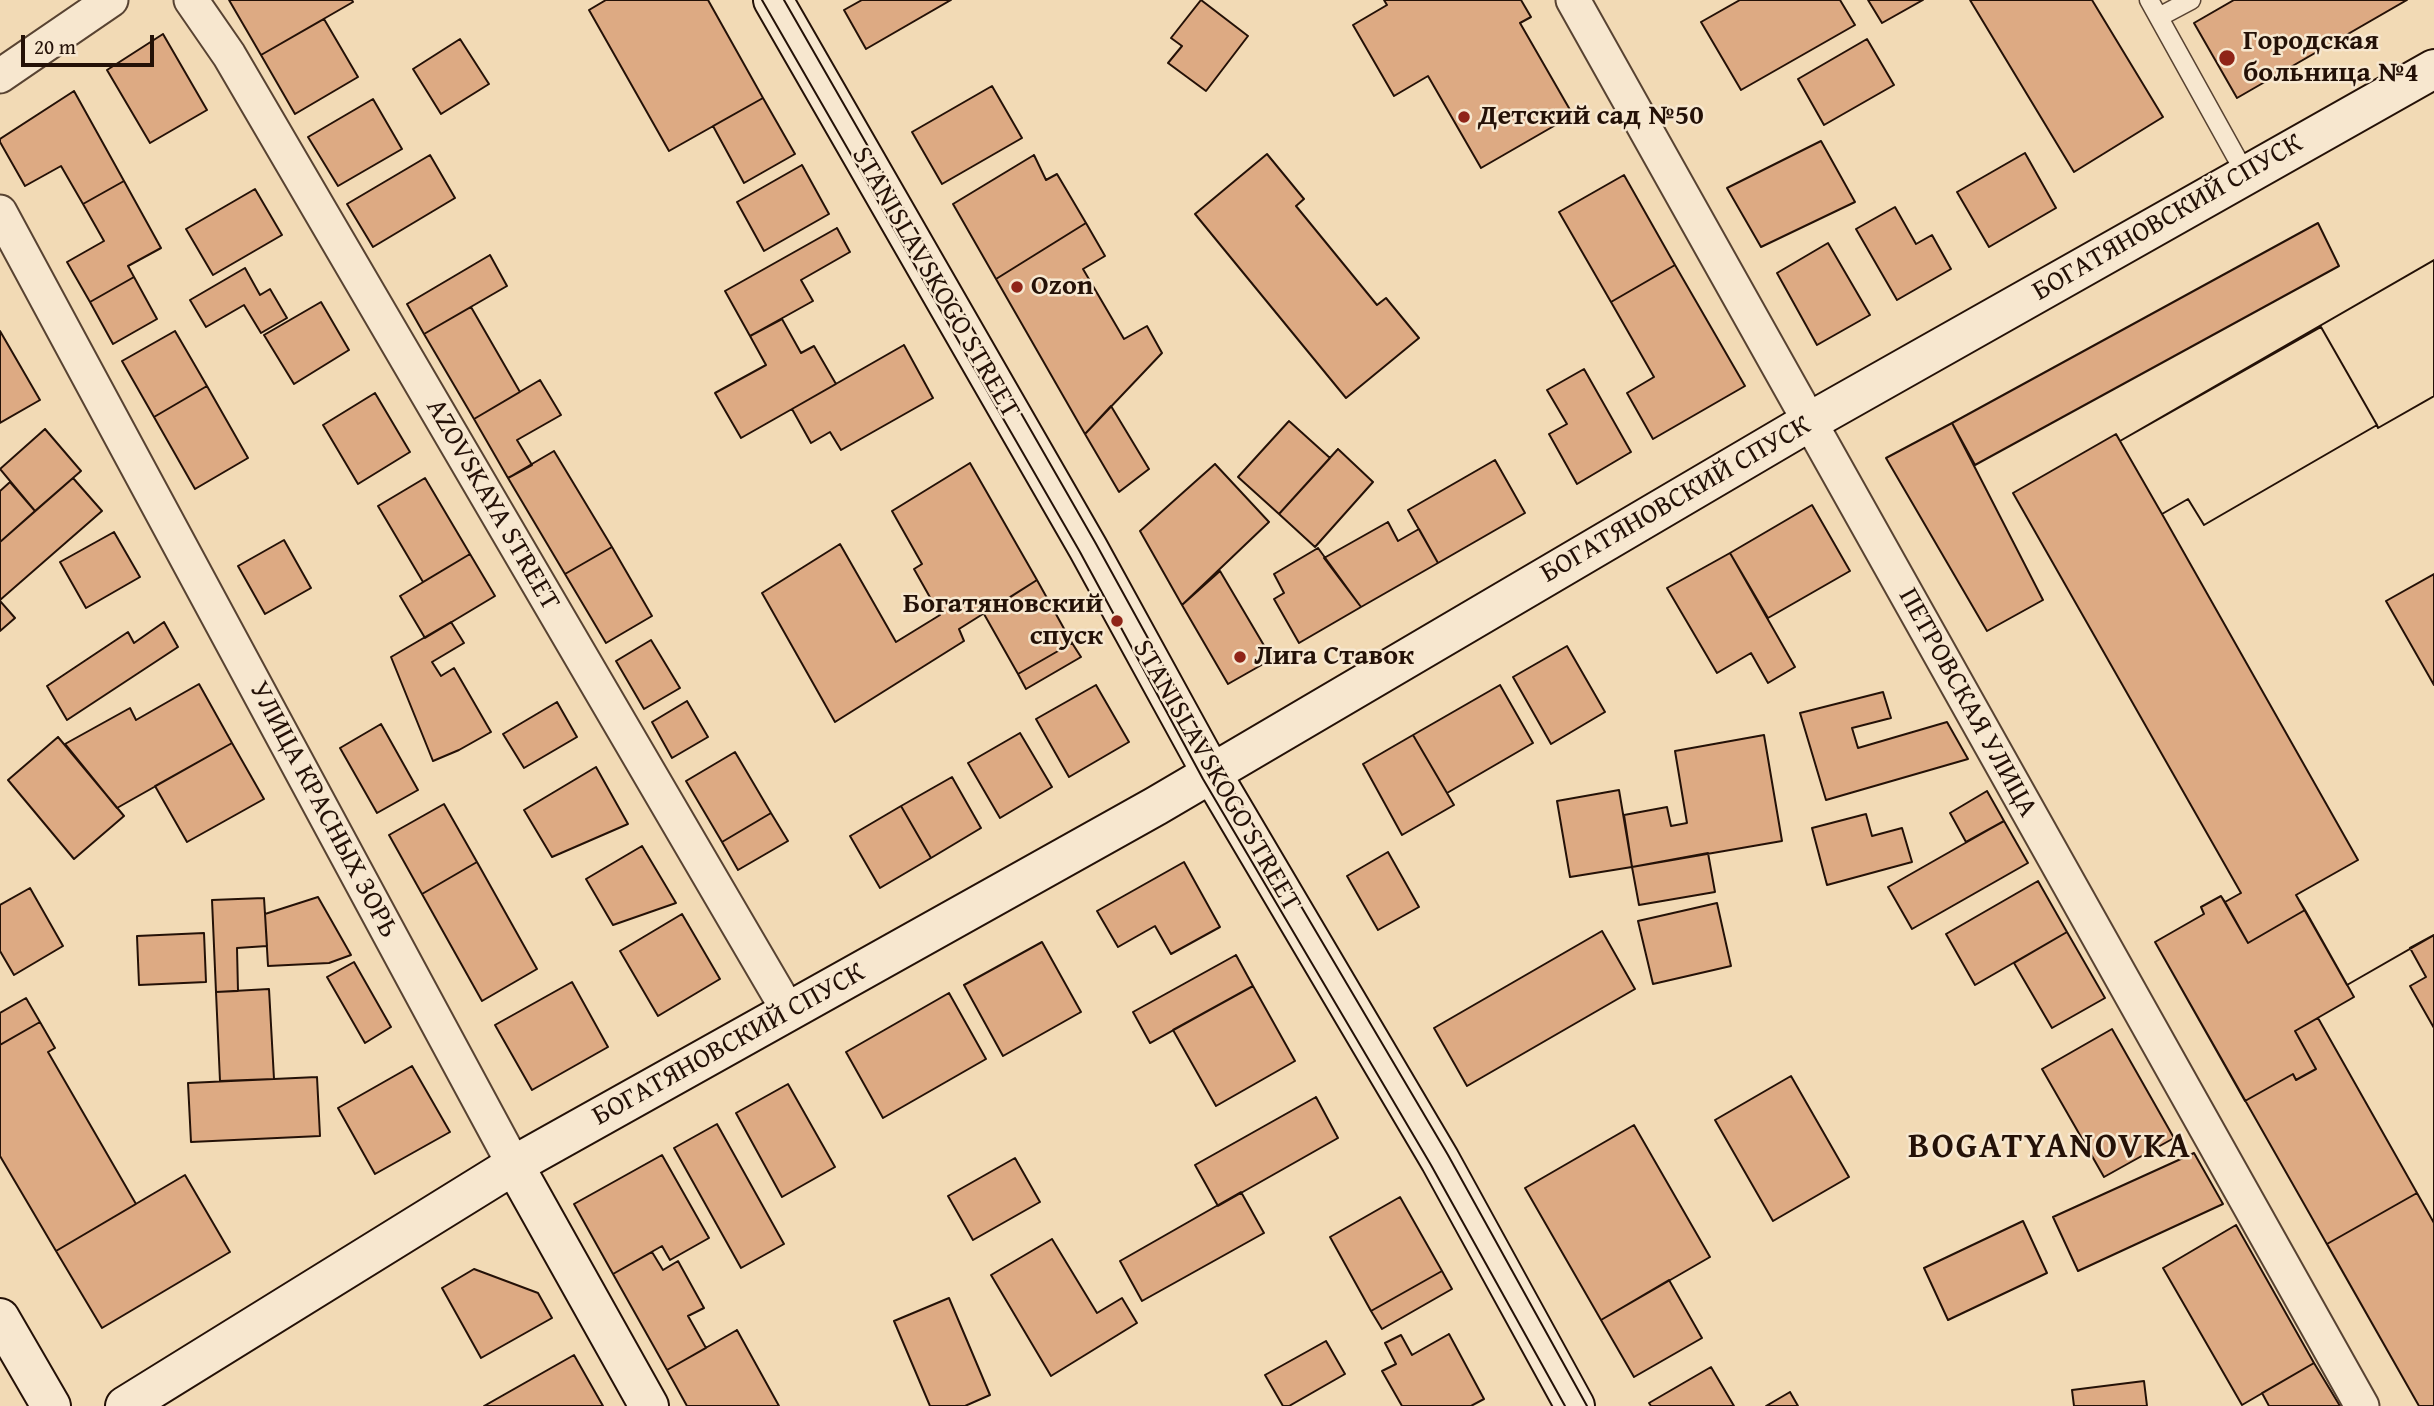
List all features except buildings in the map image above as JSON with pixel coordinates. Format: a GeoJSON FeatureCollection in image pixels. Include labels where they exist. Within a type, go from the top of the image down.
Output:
{"type":"FeatureCollection","features":[{"type":"Feature","properties":{"kind":"street"},"geometry":{"type":"LineString","coordinates":[[0,76],[111,0]]}},
{"type":"Feature","properties":{"kind":"street","name":"AZOVSKAYA STREET"},"geometry":{"type":"LineString","coordinates":[[191,0],[229,55],[789,1012]]}},
{"type":"Feature","properties":{"kind":"street","name":"STANISLAVSKOGO STREET"},"geometry":{"type":"LineString","coordinates":[[773,0],[1088,548],[1212,774],[1440,1160],[1575,1406]]}},
{"type":"Feature","properties":{"kind":"street","name":"ПЕТРОВСКАЯ УЛИЦА"},"geometry":{"type":"LineString","coordinates":[[1573,0],[2362,1406]]}},
{"type":"Feature","properties":{"kind":"street","name":"БОГАТЯНОВСКИЙ СПУСК"},"geometry":{"type":"LineString","coordinates":[[125,1406],[514,1165],[1212,774],[1809,422],[2245,173],[2434,69]]}},
{"type":"Feature","properties":{"kind":"street","name":"УЛИЦА КРАСНЫХ ЗОРЬ"},"geometry":{"type":"LineString","coordinates":[[0,212],[514,1165],[649,1406]]}},
{"type":"Feature","properties":{"kind":"street"},"geometry":{"type":"LineString","coordinates":[[0,1318],[51,1406]]}},
{"type":"Feature","properties":{"kind":"lane"},"geometry":{"type":"LineString","coordinates":[[2150,0],[2245,173]]}},
{"type":"Feature","properties":{"kind":"lane"},"geometry":{"type":"LineString","coordinates":[[2159,17],[2191,0]]}},
{"type":"Feature","properties":{"kind":"tram line"},"geometry":{"type":"LineString","coordinates":[[762,0],[1080,552],[1203,779],[1431,1165],[1565,1406]]}},
{"type":"Feature","properties":{"kind":"tram line"},"geometry":{"type":"LineString","coordinates":[[784,0],[1095,542],[1220,769],[1448,1155],[1587,1406]]}},
{"type":"Feature","properties":{"kind":"place","name":"Городская больница №4"},"geometry":{"type":"Point","coordinates":[2227,58]}},
{"type":"Feature","properties":{"kind":"place","name":"Детский сад №50"},"geometry":{"type":"Point","coordinates":[1464,117]}},
{"type":"Feature","properties":{"kind":"place","name":"Ozon"},"geometry":{"type":"Point","coordinates":[1017,287]}},
{"type":"Feature","properties":{"kind":"place","name":"Богатяновский спуск"},"geometry":{"type":"Point","coordinates":[1117,621]}},
{"type":"Feature","properties":{"kind":"place","name":"Лига Ставок"},"geometry":{"type":"Point","coordinates":[1240,657]}},
{"type":"Feature","properties":{"kind":"district","name":"BOGATYANOVKA"},"geometry":{"type":"Point","coordinates":[2050,1148]}}]}
